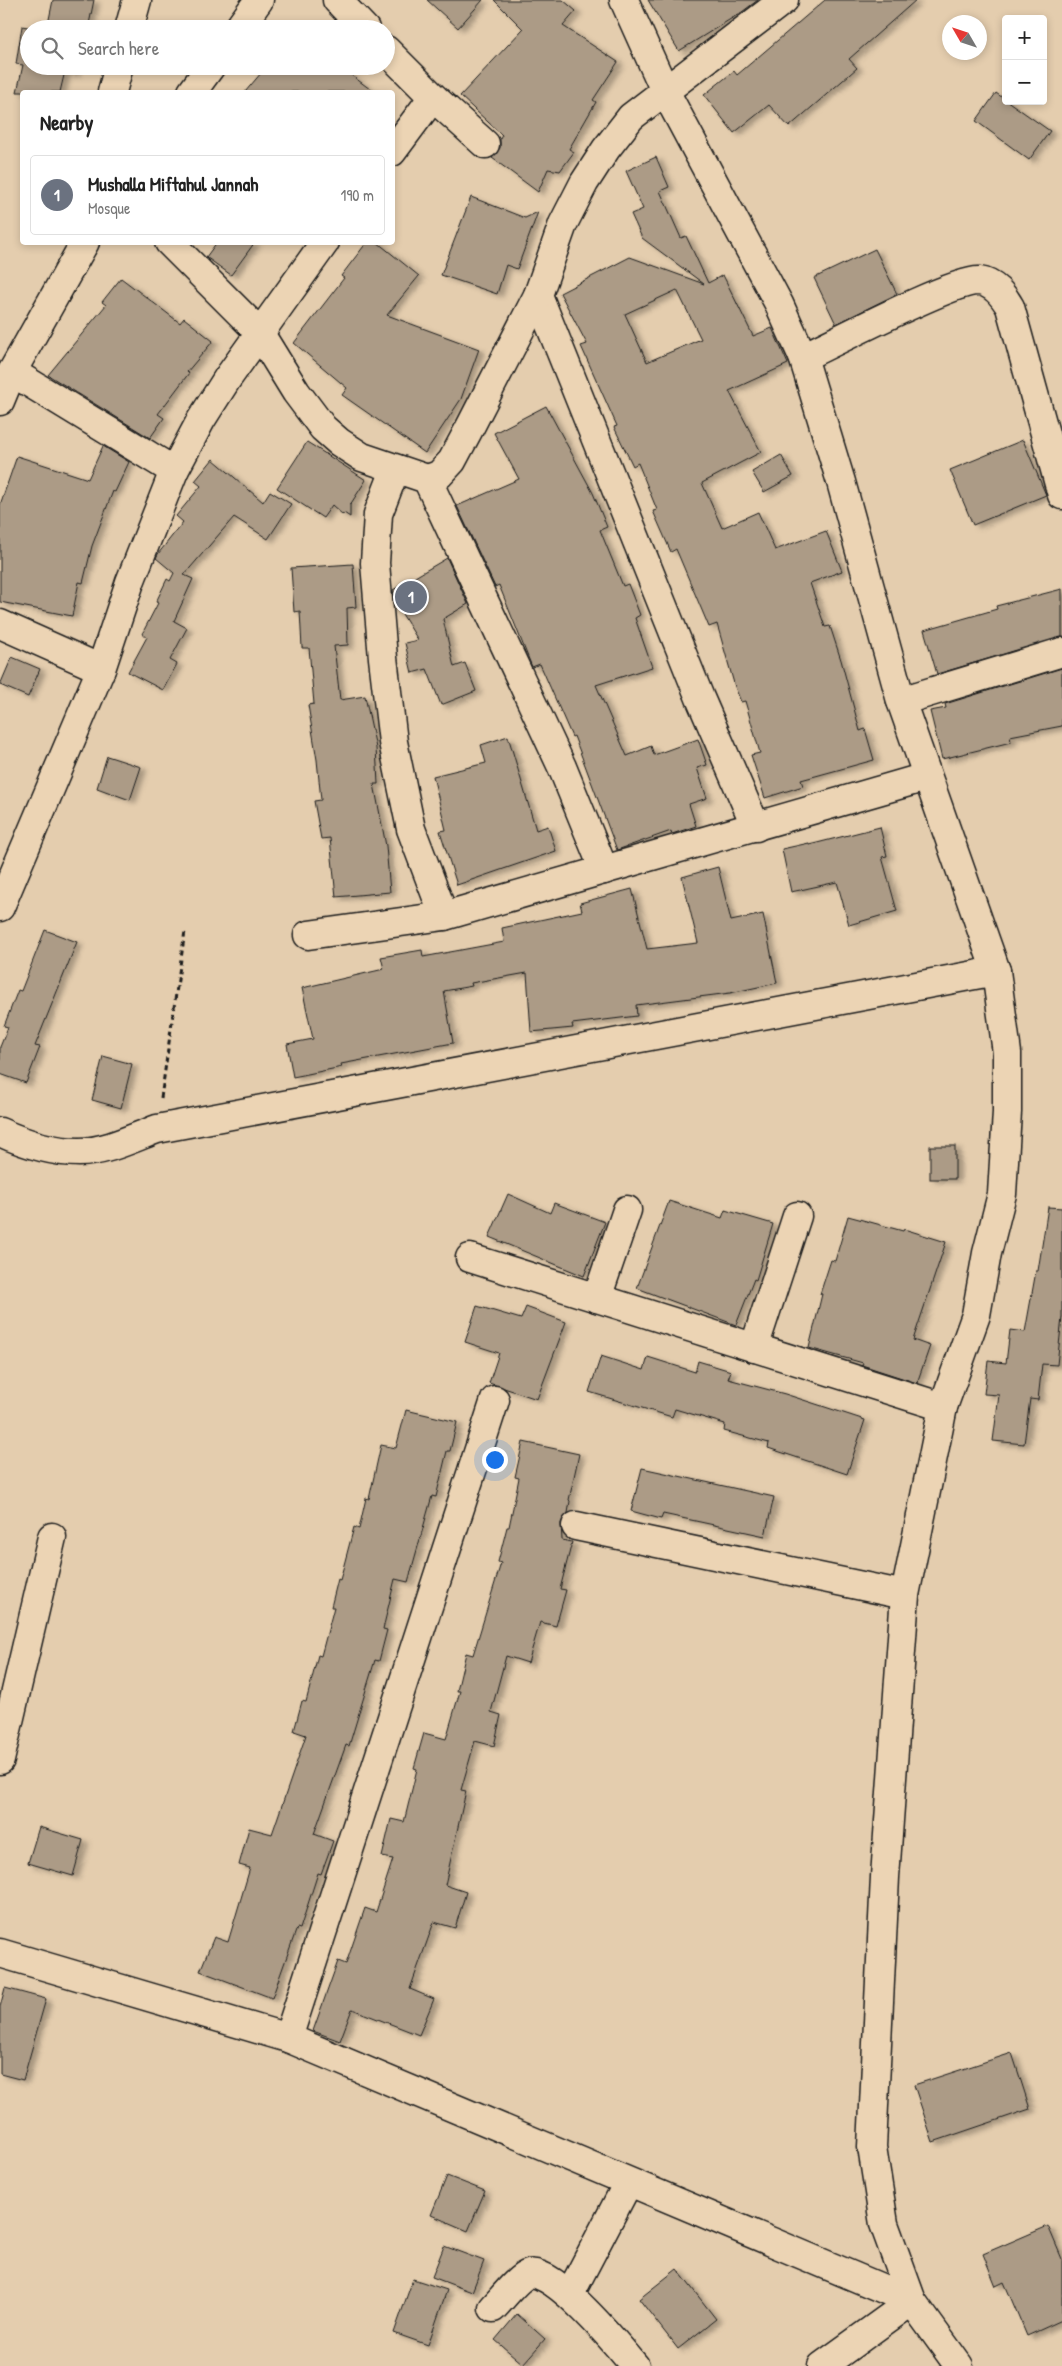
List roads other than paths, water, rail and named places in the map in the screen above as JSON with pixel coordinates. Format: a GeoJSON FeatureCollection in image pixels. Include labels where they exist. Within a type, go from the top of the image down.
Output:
{"type":"FeatureCollection","features":[{"type":"Feature","properties":{"kind":"street"},"geometry":{"type":"LineString","coordinates":[[132,20],[137,0]]}},
{"type":"Feature","properties":{"kind":"street"},"geometry":{"type":"LineString","coordinates":[[245,20],[259,0]]}},
{"type":"Feature","properties":{"kind":"street"},"geometry":{"type":"LineString","coordinates":[[337,0],[356,20]]}},
{"type":"Feature","properties":{"kind":"street"},"geometry":{"type":"LineString","coordinates":[[624,0],[665,91],[779,304],[803,356],[841,482],[901,701],[926,777],[996,971],[1007,1053],[1007,1112],[1002,1194],[987,1253],[976,1315],[943,1406],[905,1596],[885,1877],[872,2147],[884,2224],[912,2301],[959,2366]]}},
{"type":"Feature","properties":{"kind":"street"},"geometry":{"type":"LineString","coordinates":[[171,245],[259,332],[296,392],[323,428],[339,442],[362,457],[395,470],[427,479],[439,475],[452,461],[538,295],[563,224],[584,184],[606,149],[631,117],[784,0]]}},
{"type":"Feature","properties":{"kind":"street"},"geometry":{"type":"LineString","coordinates":[[395,59],[433,97],[485,144]]}},
{"type":"Feature","properties":{"kind":"street"},"geometry":{"type":"LineString","coordinates":[[113,90],[117,75]]}},
{"type":"Feature","properties":{"kind":"street"},"geometry":{"type":"LineString","coordinates":[[193,90],[204,75]]}},
{"type":"Feature","properties":{"kind":"street"},"geometry":{"type":"LineString","coordinates":[[395,148],[433,97]]}},
{"type":"Feature","properties":{"kind":"street"},"geometry":{"type":"LineString","coordinates":[[0,402],[12,372],[82,245]]}},
{"type":"Feature","properties":{"kind":"street"},"geometry":{"type":"LineString","coordinates":[[0,907],[101,669],[130,582],[174,471],[201,420],[259,332],[323,245]]}},
{"type":"Feature","properties":{"kind":"street"},"geometry":{"type":"LineString","coordinates":[[803,356],[948,289],[978,281],[994,286],[1010,307],[1062,495]]}},
{"type":"Feature","properties":{"kind":"street"},"geometry":{"type":"LineString","coordinates":[[538,295],[700,698],[756,827]]}},
{"type":"Feature","properties":{"kind":"street"},"geometry":{"type":"LineString","coordinates":[[12,372],[174,471]]}},
{"type":"Feature","properties":{"kind":"street"},"geometry":{"type":"LineString","coordinates":[[395,470],[378,514],[375,563],[383,658],[393,742],[411,829],[444,916]]}},
{"type":"Feature","properties":{"kind":"street"},"geometry":{"type":"LineString","coordinates":[[427,479],[562,767],[604,870]]}},
{"type":"Feature","properties":{"kind":"street"},"geometry":{"type":"LineString","coordinates":[[0,624],[101,669]]}},
{"type":"Feature","properties":{"kind":"street"},"geometry":{"type":"LineString","coordinates":[[901,701],[1062,652]]}},
{"type":"Feature","properties":{"kind":"street"},"geometry":{"type":"LineString","coordinates":[[308,934],[444,916],[926,777]]}},
{"type":"Feature","properties":{"kind":"street"},"geometry":{"type":"LineString","coordinates":[[0,1132],[38,1146],[79,1152],[111,1146],[157,1129],[996,971]]}},
{"type":"Feature","properties":{"kind":"street"},"geometry":{"type":"LineString","coordinates":[[596,1298],[627,1210]]}},
{"type":"Feature","properties":{"kind":"street"},"geometry":{"type":"LineString","coordinates":[[754,1348],[797,1216]]}},
{"type":"Feature","properties":{"kind":"street"},"geometry":{"type":"LineString","coordinates":[[470,1258],[943,1406]]}},
{"type":"Feature","properties":{"kind":"street"},"geometry":{"type":"LineString","coordinates":[[288,2038],[494,1400]]}},
{"type":"Feature","properties":{"kind":"street"},"geometry":{"type":"LineString","coordinates":[[576,1526],[905,1596]]}},
{"type":"Feature","properties":{"kind":"street"},"geometry":{"type":"LineString","coordinates":[[0,1760],[52,1537]]}},
{"type":"Feature","properties":{"kind":"street"},"geometry":{"type":"LineString","coordinates":[[0,1953],[288,2038],[912,2301]]}},
{"type":"Feature","properties":{"kind":"street"},"geometry":{"type":"LineString","coordinates":[[570,2294],[628,2182]]}},
{"type":"Feature","properties":{"kind":"street"},"geometry":{"type":"LineString","coordinates":[[493,2308],[524,2277],[531,2273],[540,2275],[570,2294],[635,2366]]}},
{"type":"Feature","properties":{"kind":"street"},"geometry":{"type":"LineString","coordinates":[[822,2366],[912,2301]]}},
{"type":"Feature","properties":{"kind":"place","name":"Mushalla Miftahul Jannah"},"geometry":{"type":"Point","coordinates":[411,597]}}]}
